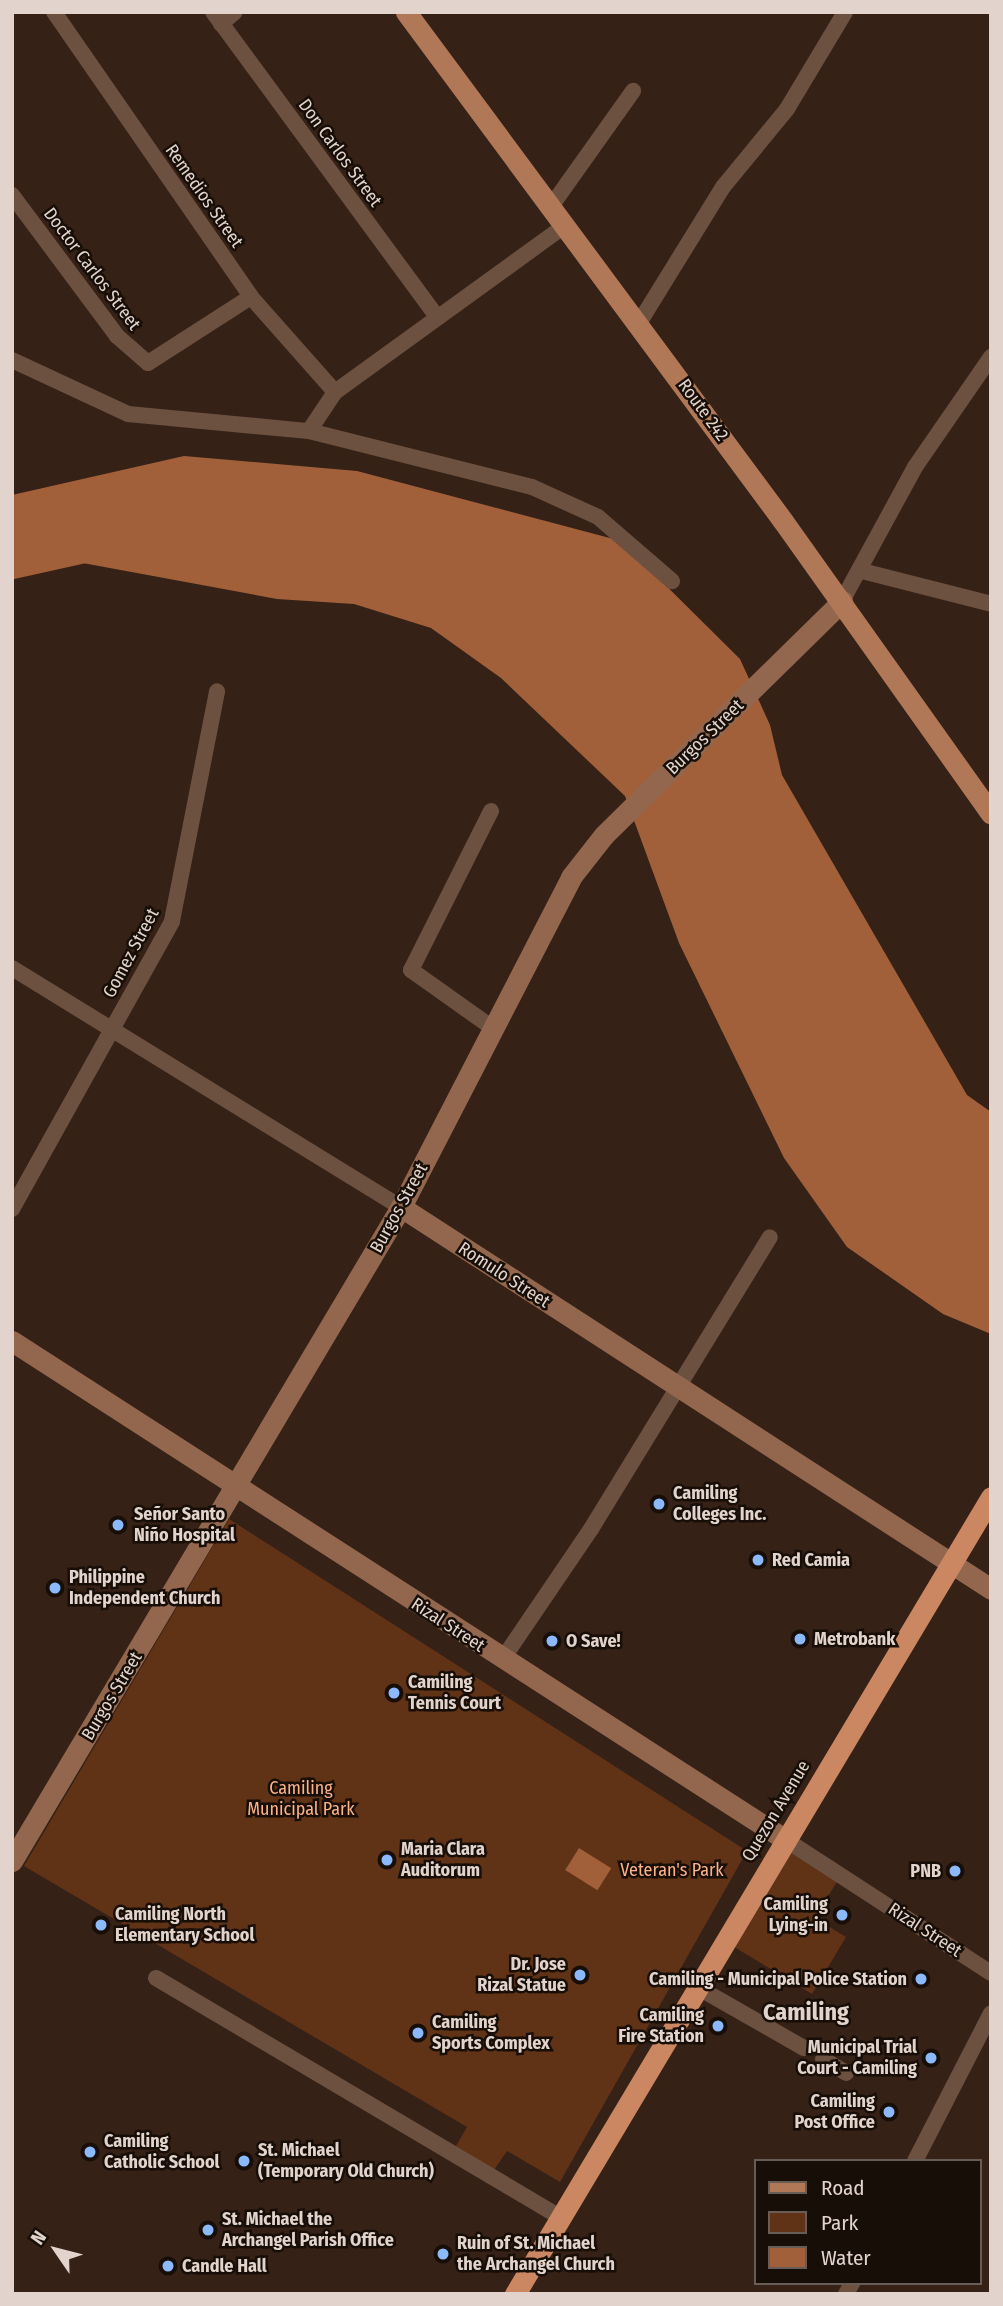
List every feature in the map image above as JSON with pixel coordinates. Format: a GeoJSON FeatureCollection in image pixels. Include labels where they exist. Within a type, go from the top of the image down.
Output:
{"type":"FeatureCollection","features":[{"type":"Feature","properties":{"kind":"highway","name":"Quezon Avenue"},"geometry":{"type":"LineString","coordinates":[[515,2294],[949,1562],[991,1497]]}},
{"type":"Feature","properties":{"kind":"main road","name":"Route 242"},"geometry":{"type":"LineString","coordinates":[[407,12],[842,601],[991,814]]}},
{"type":"Feature","properties":{"kind":"street","name":"Remedios Street"},"geometry":{"type":"LineString","coordinates":[[54,12],[251,297],[335,392]]}},
{"type":"Feature","properties":{"kind":"street"},"geometry":{"type":"LineString","coordinates":[[217,18],[235,12]]}},
{"type":"Feature","properties":{"kind":"street"},"geometry":{"type":"LineString","coordinates":[[639,323],[723,187],[787,109],[845,12]]}},
{"type":"Feature","properties":{"kind":"street","name":"Don Carlos Street"},"geometry":{"type":"LineString","coordinates":[[217,18],[436,316]]}},
{"type":"Feature","properties":{"kind":"street"},"geometry":{"type":"LineString","coordinates":[[552,205],[633,91]]}},
{"type":"Feature","properties":{"kind":"street","name":"Doctor Carlos Street"},"geometry":{"type":"LineString","coordinates":[[12,195],[117,336],[148,363],[251,297]]}},
{"type":"Feature","properties":{"kind":"street"},"geometry":{"type":"LineString","coordinates":[[309,431],[335,392],[436,316],[566,225]]}},
{"type":"Feature","properties":{"kind":"street"},"geometry":{"type":"LineString","coordinates":[[842,601],[862,571],[915,467],[991,357]]}},
{"type":"Feature","properties":{"kind":"street"},"geometry":{"type":"LineString","coordinates":[[12,360],[128,414],[309,431],[532,487],[598,517],[672,581]]}},
{"type":"Feature","properties":{"kind":"street"},"geometry":{"type":"LineString","coordinates":[[862,571],[991,604]]}},
{"type":"Feature","properties":{"kind":"street","name":"Burgos Street"},"geometry":{"type":"LineString","coordinates":[[12,1861],[236,1489],[401,1207],[494,1029],[552,906],[604,835],[842,601]]}},
{"type":"Feature","properties":{"kind":"street","name":"Gomez Street"},"geometry":{"type":"LineString","coordinates":[[12,1209],[182,892],[217,691]]}},
{"type":"Feature","properties":{"kind":"street"},"geometry":{"type":"LineString","coordinates":[[491,811],[411,970],[494,1029]]}},
{"type":"Feature","properties":{"kind":"street","name":"Romulo Street"},"geometry":{"type":"LineString","coordinates":[[12,968],[112,1026],[401,1207],[676,1388],[991,1589]]}},
{"type":"Feature","properties":{"kind":"street"},"geometry":{"type":"LineString","coordinates":[[502,1660],[770,1237]]}},
{"type":"Feature","properties":{"kind":"street","name":"Rizal Street"},"geometry":{"type":"LineString","coordinates":[[12,1341],[236,1489],[991,1973]]}},
{"type":"Feature","properties":{"kind":"street"},"geometry":{"type":"LineString","coordinates":[[156,1978],[562,2218]]}},
{"type":"Feature","properties":{"kind":"street"},"geometry":{"type":"LineString","coordinates":[[697,1987],[804,2049]]}},
{"type":"Feature","properties":{"kind":"street"},"geometry":{"type":"LineString","coordinates":[[916,2159],[991,2013]]}},
{"type":"Feature","properties":{"kind":"street"},"geometry":{"type":"LineString","coordinates":[[823,2059],[846,2073]]}},
{"type":"Feature","properties":{"kind":"green space","name":"Camiling Municipal Park"},"geometry":{"type":"Polygon","coordinates":[[[229,1519],[747,1851],[560,2182],[507,2151],[494,2170],[456,2146],[467,2127],[24,1866],[229,1519]]]}},
{"type":"Feature","properties":{"kind":"green space"},"geometry":{"type":"Polygon","coordinates":[[[788,1850],[838,1880],[815,1918],[846,1937],[812,1994],[731,1945],[788,1850]]]}},
{"type":"Feature","properties":{"kind":"water"},"geometry":{"type":"Polygon","coordinates":[[[184,456],[357,471],[621,541],[740,659],[770,725],[782,775],[967,1095],[991,1112],[991,1334],[943,1314],[847,1247],[784,1158],[679,943],[625,796],[501,678],[431,628],[354,604],[277,599],[34,554],[12,562],[12,495],[184,456]]]}},
{"type":"Feature","properties":{"kind":"water"},"geometry":{"type":"Polygon","coordinates":[[[579,1848],[611,1868],[597,1890],[565,1870],[579,1848]]]}},
{"type":"Feature","properties":{"kind":"waterway"},"geometry":{"type":"LineString","coordinates":[[12,563],[85,547]]}},
{"type":"Feature","properties":{"kind":"place","name":"Camiling Colleges Inc."},"geometry":{"type":"Point","coordinates":[659,1504]}},
{"type":"Feature","properties":{"kind":"place","name":"Señor Santo Niño Hospital"},"geometry":{"type":"Point","coordinates":[118,1525]}},
{"type":"Feature","properties":{"kind":"place","name":"Red Camia"},"geometry":{"type":"Point","coordinates":[758,1560]}},
{"type":"Feature","properties":{"kind":"place","name":"Philippine Independent Church"},"geometry":{"type":"Point","coordinates":[55,1588]}},
{"type":"Feature","properties":{"kind":"place","name":"Metrobank"},"geometry":{"type":"Point","coordinates":[800,1639]}},
{"type":"Feature","properties":{"kind":"place","name":"O Save!"},"geometry":{"type":"Point","coordinates":[552,1641]}},
{"type":"Feature","properties":{"kind":"place","name":"Camiling Tennis Court"},"geometry":{"type":"Point","coordinates":[394,1693]}},
{"type":"Feature","properties":{"kind":"place","name":"Maria Clara Auditorum"},"geometry":{"type":"Point","coordinates":[387,1860]}},
{"type":"Feature","properties":{"kind":"place","name":"PNB"},"geometry":{"type":"Point","coordinates":[955,1871]}},
{"type":"Feature","properties":{"kind":"place","name":"Camiling Lying-in"},"geometry":{"type":"Point","coordinates":[842,1915]}},
{"type":"Feature","properties":{"kind":"place","name":"Camiling North Elementary School"},"geometry":{"type":"Point","coordinates":[101,1925]}},
{"type":"Feature","properties":{"kind":"place","name":"Dr. Jose Rizal Statue"},"geometry":{"type":"Point","coordinates":[580,1975]}},
{"type":"Feature","properties":{"kind":"place","name":"Camiling - Municipal Police Station"},"geometry":{"type":"Point","coordinates":[921,1979]}},
{"type":"Feature","properties":{"kind":"place","name":"Camiling Fire Station"},"geometry":{"type":"Point","coordinates":[718,2026]}},
{"type":"Feature","properties":{"kind":"place","name":"Camiling Sports Complex"},"geometry":{"type":"Point","coordinates":[418,2033]}},
{"type":"Feature","properties":{"kind":"place","name":"Municipal Trial Court - Camiling"},"geometry":{"type":"Point","coordinates":[931,2058]}},
{"type":"Feature","properties":{"kind":"place","name":"Camiling Post Office"},"geometry":{"type":"Point","coordinates":[889,2112]}},
{"type":"Feature","properties":{"kind":"place","name":"Camiling Catholic School"},"geometry":{"type":"Point","coordinates":[90,2152]}},
{"type":"Feature","properties":{"kind":"place","name":"St. Michael (Temporary Old Church)"},"geometry":{"type":"Point","coordinates":[244,2161]}},
{"type":"Feature","properties":{"kind":"place","name":"St. Michael the Archangel Parish Office"},"geometry":{"type":"Point","coordinates":[208,2230]}},
{"type":"Feature","properties":{"kind":"place","name":"Ruin of St. Michael the Archangel Church"},"geometry":{"type":"Point","coordinates":[443,2254]}},
{"type":"Feature","properties":{"kind":"place","name":"Candle Hall"},"geometry":{"type":"Point","coordinates":[168,2266]}},
{"type":"Feature","properties":{"kind":"district","name":"Camiling"},"geometry":{"type":"Point","coordinates":[806,2013]}},
{"type":"Feature","properties":{"kind":"park label","name":"Veteran's Park"},"geometry":{"type":"Point","coordinates":[672,1870]}}]}
